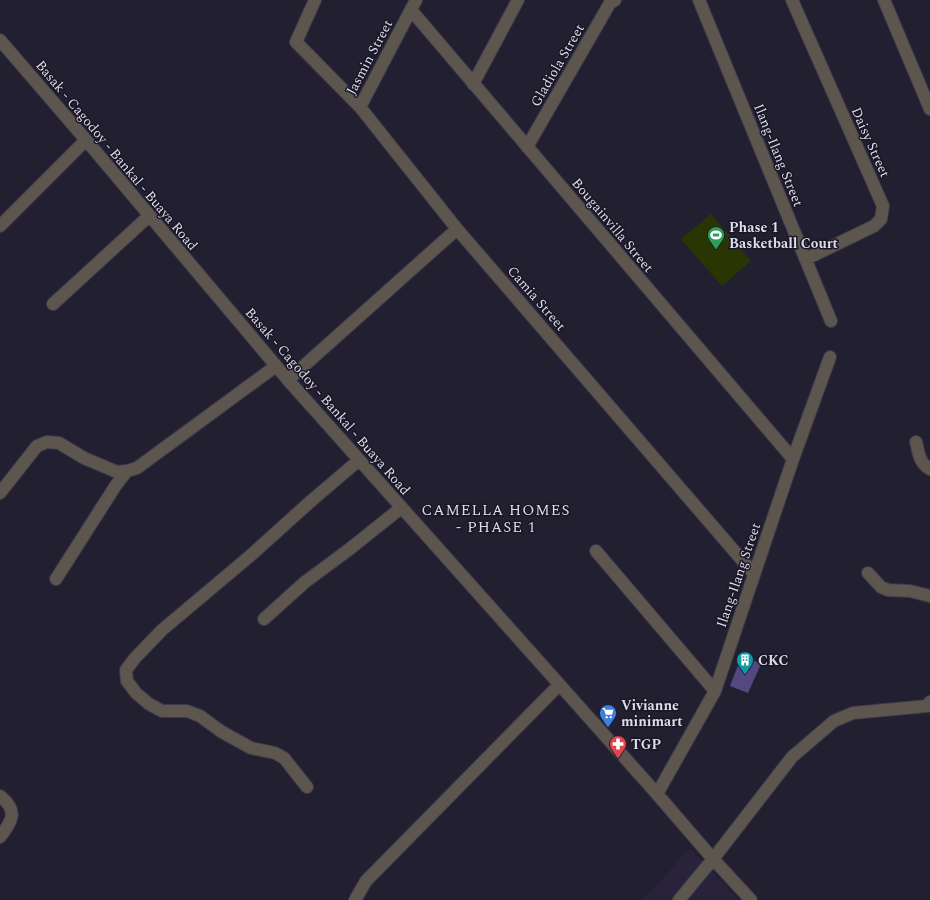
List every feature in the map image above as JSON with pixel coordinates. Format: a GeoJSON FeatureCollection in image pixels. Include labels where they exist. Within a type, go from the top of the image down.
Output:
{"type":"FeatureCollection","features":[{"type":"Feature","properties":{"kind":"street","name":"Camia Street"},"geometry":{"type":"LineString","coordinates":[[315,0],[296,42],[360,107],[457,229],[754,574]]}},
{"type":"Feature","properties":{"kind":"street"},"geometry":{"type":"LineString","coordinates":[[473,84],[518,0]]}},
{"type":"Feature","properties":{"kind":"street","name":"Gladiola Street"},"geometry":{"type":"LineString","coordinates":[[527,146],[610,3],[615,0]]}},
{"type":"Feature","properties":{"kind":"street","name":"Ilang-Ilang Street"},"geometry":{"type":"LineString","coordinates":[[700,0],[831,321]]}},
{"type":"Feature","properties":{"kind":"street","name":"Daisy Street"},"geometry":{"type":"LineString","coordinates":[[792,0],[883,206],[882,219],[874,226],[806,259]]}},
{"type":"Feature","properties":{"kind":"street"},"geometry":{"type":"LineString","coordinates":[[884,0],[930,109]]}},
{"type":"Feature","properties":{"kind":"street","name":"Bougainvilla Street"},"geometry":{"type":"LineString","coordinates":[[413,5],[473,84],[793,459]]}},
{"type":"Feature","properties":{"kind":"street","name":"Jasmin Street"},"geometry":{"type":"LineString","coordinates":[[360,107],[413,5]]}},
{"type":"Feature","properties":{"kind":"street","name":"Basak - Cagodoy - Bankal - Buaya Road"},"geometry":{"type":"LineString","coordinates":[[0,40],[358,461],[751,900]]}},
{"type":"Feature","properties":{"kind":"street"},"geometry":{"type":"LineString","coordinates":[[0,226],[86,140]]}},
{"type":"Feature","properties":{"kind":"street"},"geometry":{"type":"LineString","coordinates":[[54,304],[149,216]]}},
{"type":"Feature","properties":{"kind":"street"},"geometry":{"type":"LineString","coordinates":[[288,380],[457,229]]}},
{"type":"Feature","properties":{"kind":"street","name":"Ilang-Ilang Street"},"geometry":{"type":"LineString","coordinates":[[657,794],[715,692],[793,459],[830,357]]}},
{"type":"Feature","properties":{"kind":"street"},"geometry":{"type":"LineString","coordinates":[[0,493],[37,446],[48,442],[59,443],[84,458],[117,472],[137,468],[276,366]]}},
{"type":"Feature","properties":{"kind":"street"},"geometry":{"type":"LineString","coordinates":[[916,442],[920,461],[930,469]]}},
{"type":"Feature","properties":{"kind":"street"},"geometry":{"type":"LineString","coordinates":[[307,788],[284,758],[276,753],[251,748],[222,732],[200,716],[187,711],[162,711],[149,704],[136,693],[127,681],[126,670],[135,658],[162,630],[250,556],[358,461]]}},
{"type":"Feature","properties":{"kind":"street"},"geometry":{"type":"LineString","coordinates":[[56,579],[116,485],[127,471]]}},
{"type":"Feature","properties":{"kind":"street"},"geometry":{"type":"LineString","coordinates":[[264,619],[305,582],[347,552],[401,508]]}},
{"type":"Feature","properties":{"kind":"street"},"geometry":{"type":"LineString","coordinates":[[596,551],[715,692]]}},
{"type":"Feature","properties":{"kind":"street"},"geometry":{"type":"LineString","coordinates":[[868,574],[881,587],[888,590],[910,591],[930,596]]}},
{"type":"Feature","properties":{"kind":"street"},"geometry":{"type":"LineString","coordinates":[[355,900],[366,881],[559,685]]}},
{"type":"Feature","properties":{"kind":"street"},"geometry":{"type":"LineString","coordinates":[[679,900],[713,859],[792,757],[834,721],[853,713],[929,705]]}},
{"type":"Feature","properties":{"kind":"street"},"geometry":{"type":"LineString","coordinates":[[0,796],[6,801],[12,812],[11,822],[0,837]]}},
{"type":"Feature","properties":{"kind":"shaded area"},"geometry":{"type":"Polygon","coordinates":[[[690,848],[738,900],[643,900],[690,848]]]}},
{"type":"Feature","properties":{"kind":"green space","name":"Phase 1 Basketball Court"},"geometry":{"type":"Polygon","coordinates":[[[711,214],[751,261],[722,286],[681,239],[711,214]]]}},
{"type":"Feature","properties":{"kind":"building","name":"CKC"},"geometry":{"type":"Polygon","coordinates":[[[742,655],[761,664],[748,693],[730,686],[742,655]]]}},
{"type":"Feature","properties":{"kind":"place","name":"Phase 1 Basketball Court"},"geometry":{"type":"Point","coordinates":[716,250]}},
{"type":"Feature","properties":{"kind":"place","name":"CKC"},"geometry":{"type":"Point","coordinates":[745,675]}},
{"type":"Feature","properties":{"kind":"place","name":"Vivianne minimart"},"geometry":{"type":"Point","coordinates":[608,728]}},
{"type":"Feature","properties":{"kind":"place","name":"TGP"},"geometry":{"type":"Point","coordinates":[618,759]}},
{"type":"Feature","properties":{"kind":"district","name":"CAMELLA HOMES - PHASE 1"},"geometry":{"type":"Point","coordinates":[496,518]}}]}
